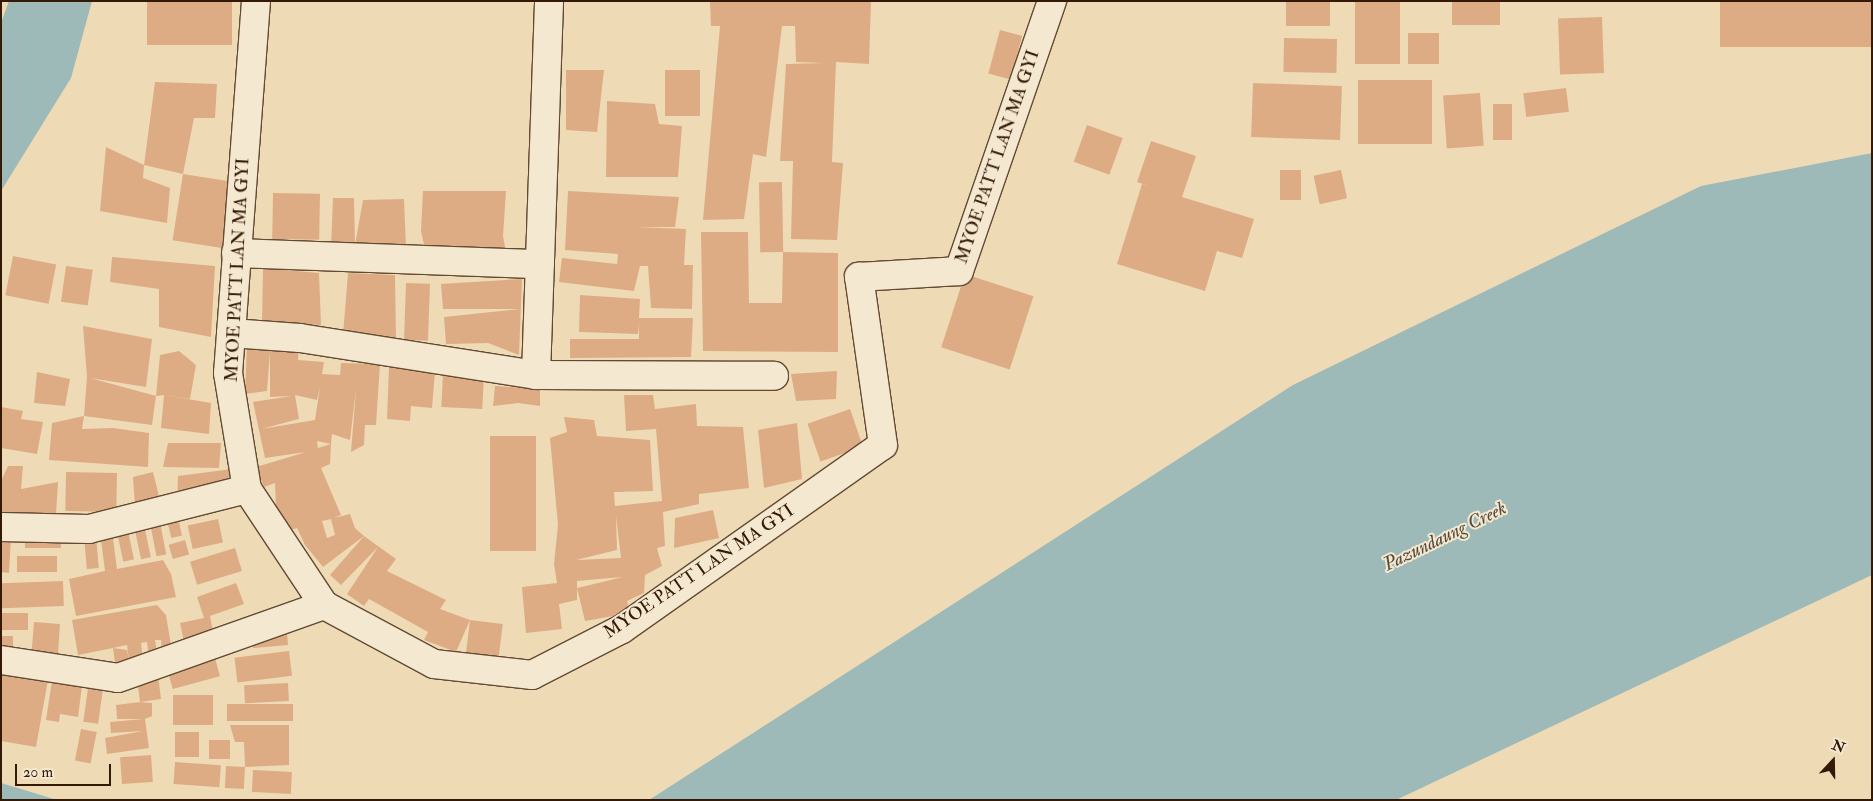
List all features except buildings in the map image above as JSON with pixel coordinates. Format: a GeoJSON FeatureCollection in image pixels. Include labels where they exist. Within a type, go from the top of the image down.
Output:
{"type":"FeatureCollection","features":[{"type":"Feature","properties":{"kind":"street","name":"MYOE PATT LAN MA GYI"},"geometry":{"type":"LineString","coordinates":[[256,1],[228,373],[247,489],[324,605],[434,664],[532,675],[622,629],[883,446],[859,277],[959,271],[1052,1]]}},
{"type":"Feature","properties":{"kind":"street"},"geometry":{"type":"LineString","coordinates":[[536,375],[549,1]]}},
{"type":"Feature","properties":{"kind":"street"},"geometry":{"type":"LineString","coordinates":[[236,253],[540,264]]}},
{"type":"Feature","properties":{"kind":"street"},"geometry":{"type":"LineString","coordinates":[[231,333],[300,338],[536,375],[774,376]]}},
{"type":"Feature","properties":{"kind":"street"},"geometry":{"type":"LineString","coordinates":[[1,527],[89,529],[247,489]]}},
{"type":"Feature","properties":{"kind":"street"},"geometry":{"type":"LineString","coordinates":[[1,660],[118,678],[324,605]]}},
{"type":"Feature","properties":{"kind":"water"},"geometry":{"type":"Polygon","coordinates":[[[9,1],[92,1],[71,78],[1,191],[1,23],[9,1]]]}},
{"type":"Feature","properties":{"kind":"water","name":"Pazundaung Creek"},"geometry":{"type":"Polygon","coordinates":[[[1872,153],[1872,575],[1396,800],[649,800],[1293,385],[1701,186],[1872,153]]]}},
{"type":"Feature","properties":{"kind":"water"},"geometry":{"type":"Polygon","coordinates":[[[1,783],[21,789],[57,800],[1,800],[1,783]]]}}]}
